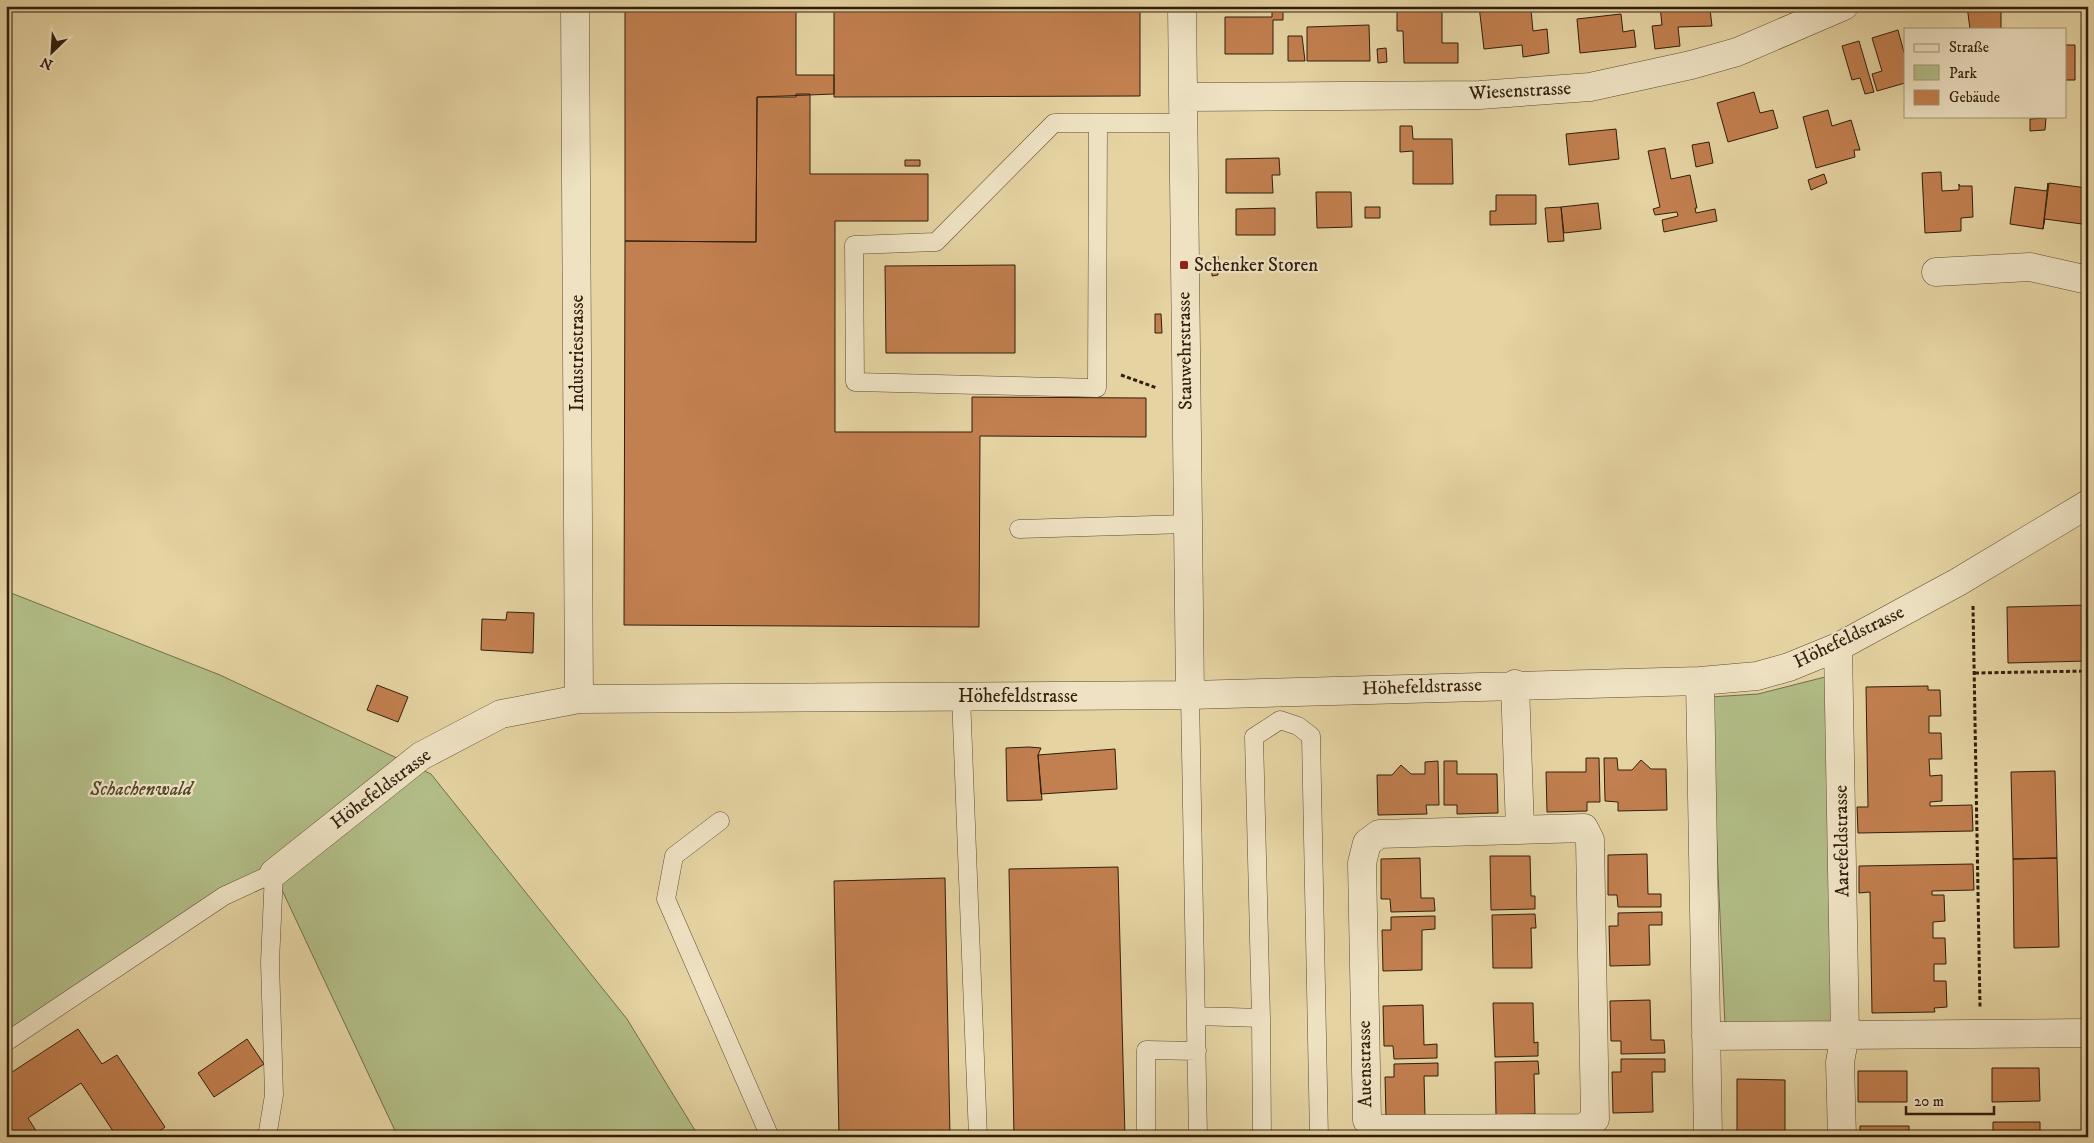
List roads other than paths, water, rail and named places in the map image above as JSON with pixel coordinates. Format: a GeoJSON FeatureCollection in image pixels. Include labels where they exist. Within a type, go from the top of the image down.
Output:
{"type":"FeatureCollection","features":[{"type":"Feature","properties":{"kind":"street","name":"Industriestrasse"},"geometry":{"type":"LineString","coordinates":[[575,6],[579,699]]}},
{"type":"Feature","properties":{"kind":"street","name":"Stauwehrstrasse"},"geometry":{"type":"LineString","coordinates":[[1182,6],[1190,695]]}},
{"type":"Feature","properties":{"kind":"street","name":"Wiesenstrasse"},"geometry":{"type":"LineString","coordinates":[[1183,96],[1480,94],[1590,87],[1691,65],[1737,52],[1844,6]]}},
{"type":"Feature","properties":{"kind":"street"},"geometry":{"type":"LineString","coordinates":[[1936,272],[2030,267],[2088,280]]}},
{"type":"Feature","properties":{"kind":"street","name":"Höhefeldstrasse"},"geometry":{"type":"LineString","coordinates":[[274,873],[421,756],[501,714],[579,699],[1190,695],[1700,680],[1757,676],[1789,667],[1838,647],[1973,573],[2088,504]]}},
{"type":"Feature","properties":{"kind":"street","name":"Aarefeldstrasse"},"geometry":{"type":"LineString","coordinates":[[1838,647],[1845,1035],[1840,1062],[1842,1137]]}},
{"type":"Feature","properties":{"kind":"street"},"geometry":{"type":"LineString","coordinates":[[1700,680],[1708,1137]]}},
{"type":"Feature","properties":{"kind":"street"},"geometry":{"type":"LineString","coordinates":[[1515,684],[1520,829]]}},
{"type":"Feature","properties":{"kind":"street","name":"Auenstrasse"},"geometry":{"type":"LineString","coordinates":[[1584,828],[1590,840],[1595,1119],[1583,1128],[1376,1129],[1367,1120],[1362,863],[1367,843],[1379,834],[1520,829],[1584,828]]}},
{"type":"Feature","properties":{"kind":"street"},"geometry":{"type":"LineString","coordinates":[[1706,1036],[2088,1033]]}},
{"type":"Feature","properties":{"kind":"lane"},"geometry":{"type":"LineString","coordinates":[[1098,123],[1097,388],[855,382],[854,245],[936,242],[1054,123],[1098,123],[1183,124]]}},
{"type":"Feature","properties":{"kind":"lane"},"geometry":{"type":"LineString","coordinates":[[1019,529],[1187,524]]}},
{"type":"Feature","properties":{"kind":"lane"},"geometry":{"type":"LineString","coordinates":[[1190,695],[1198,1137]]}},
{"type":"Feature","properties":{"kind":"lane"},"geometry":{"type":"LineString","coordinates":[[961,696],[978,1137]]}},
{"type":"Feature","properties":{"kind":"lane"},"geometry":{"type":"LineString","coordinates":[[1262,1137],[1254,737],[1280,720],[1298,726],[1311,736],[1319,1137]]}},
{"type":"Feature","properties":{"kind":"lane"},"geometry":{"type":"LineString","coordinates":[[720,821],[674,856],[666,899],[770,1137]]}},
{"type":"Feature","properties":{"kind":"lane"},"geometry":{"type":"LineString","coordinates":[[267,1137],[274,1095],[270,962],[274,873]]}},
{"type":"Feature","properties":{"kind":"lane","name":"Höhefeldstrasse"},"geometry":{"type":"LineString","coordinates":[[6,1042],[224,896],[274,873]]}},
{"type":"Feature","properties":{"kind":"lane"},"geometry":{"type":"LineString","coordinates":[[1196,1016],[1261,1018]]}},
{"type":"Feature","properties":{"kind":"lane"},"geometry":{"type":"LineString","coordinates":[[1146,1137],[1146,1050],[1197,1051]]}},
{"type":"Feature","properties":{"kind":"place","name":"Schenker Storen"},"geometry":{"type":"Point","coordinates":[1184,265]}},
{"type":"Feature","properties":{"kind":"park label","name":"Schachenwald"},"geometry":{"type":"Point","coordinates":[141,789]}}]}
